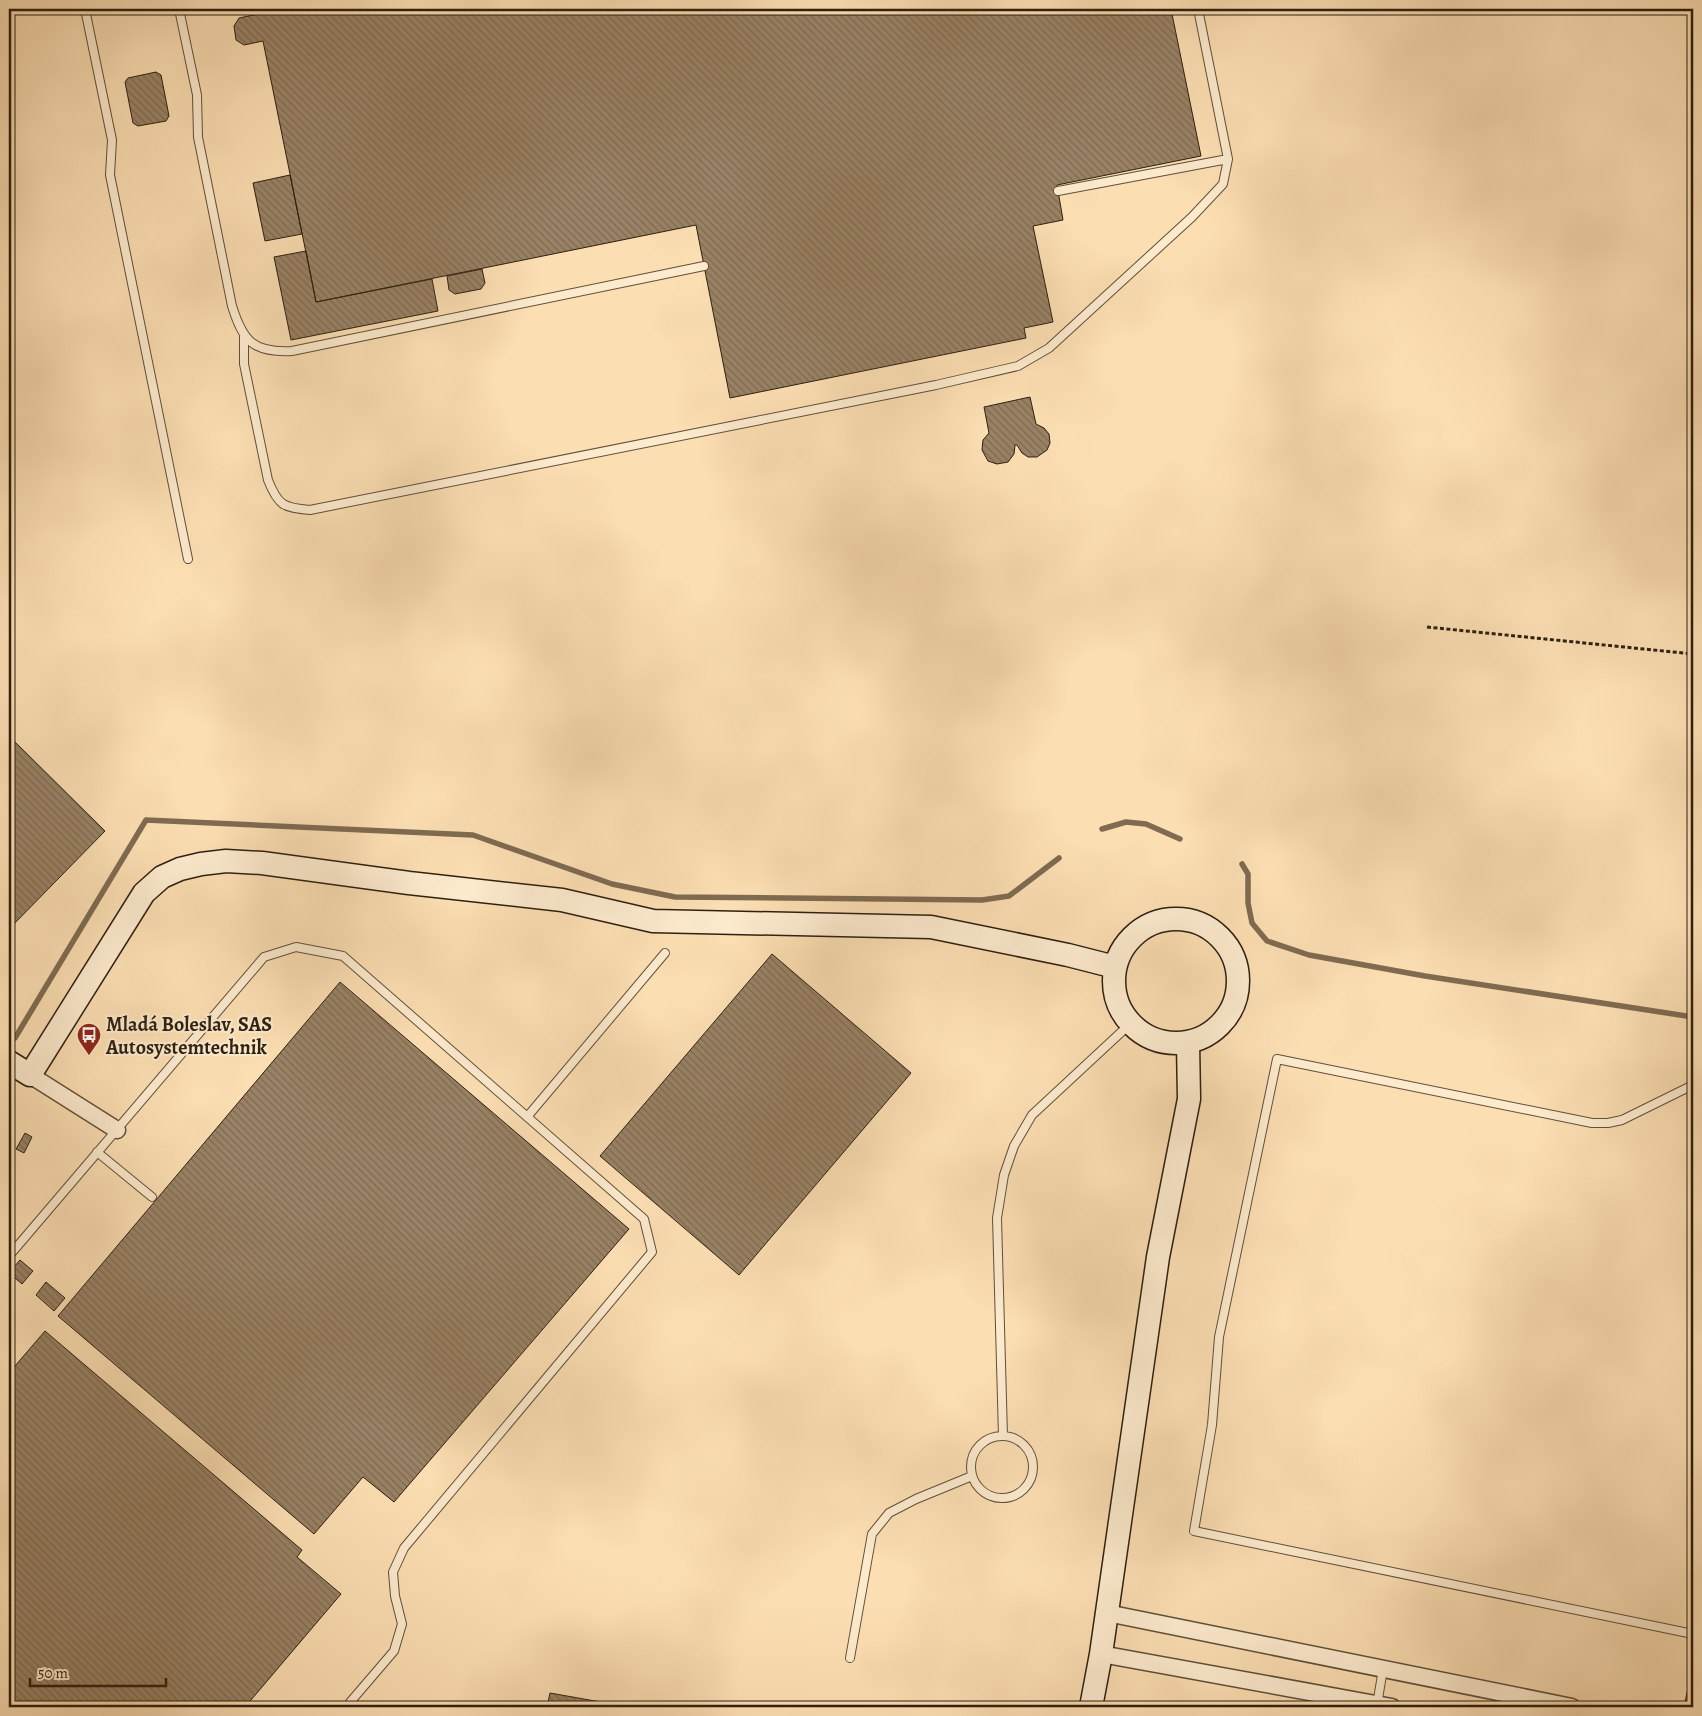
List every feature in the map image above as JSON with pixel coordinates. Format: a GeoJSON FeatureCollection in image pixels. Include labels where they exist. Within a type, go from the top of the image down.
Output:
{"type":"FeatureCollection","features":[{"type":"Feature","properties":{"kind":"street"},"geometry":{"type":"LineString","coordinates":[[30,1076],[144,893],[162,877],[180,869],[226,861],[262,863],[409,883],[562,900],[653,921],[931,927],[1068,955],[1115,967]]}},
{"type":"Feature","properties":{"kind":"street"},"geometry":{"type":"LineString","coordinates":[[1181,918],[1202,924],[1219,935],[1232,952],[1238,971],[1238,992],[1232,1010],[1221,1025],[1206,1037],[1188,1043],[1166,1043],[1146,1036],[1130,1024],[1119,1007],[1114,987],[1115,967],[1120,953],[1140,931],[1159,921],[1181,918]]}},
{"type":"Feature","properties":{"kind":"street"},"geometry":{"type":"LineString","coordinates":[[1091,1707],[1101,1654],[1158,1257],[1189,1099],[1188,1043]]}},
{"type":"Feature","properties":{"kind":"street"},"geometry":{"type":"LineString","coordinates":[[9,1062],[116,1130]]}},
{"type":"Feature","properties":{"kind":"street"},"geometry":{"type":"LineString","coordinates":[[1107,1613],[1572,1707]]}},
{"type":"Feature","properties":{"kind":"street"},"geometry":{"type":"LineString","coordinates":[[1101,1654],[1382,1706]]}},
{"type":"Feature","properties":{"kind":"lane"},"geometry":{"type":"LineString","coordinates":[[85,9],[112,140],[110,175],[188,559]]}},
{"type":"Feature","properties":{"kind":"lane"},"geometry":{"type":"LineString","coordinates":[[179,9],[197,95],[198,137],[232,306],[244,337],[254,345],[268,350],[292,351],[704,266]]}},
{"type":"Feature","properties":{"kind":"lane"},"geometry":{"type":"LineString","coordinates":[[244,337],[244,364],[268,480],[280,502],[291,508],[310,510],[926,387],[1018,366],[1049,348],[1192,218],[1223,184],[1228,159],[1198,9]]}},
{"type":"Feature","properties":{"kind":"lane"},"geometry":{"type":"LineString","coordinates":[[1058,192],[1228,159]]}},
{"type":"Feature","properties":{"kind":"lane"},"geometry":{"type":"LineString","coordinates":[[9,1256],[264,957],[296,947],[344,956],[644,1219],[652,1252],[404,1548],[393,1572],[395,1596],[402,1624],[394,1651],[346,1707]]}},
{"type":"Feature","properties":{"kind":"lane"},"geometry":{"type":"LineString","coordinates":[[527,1117],[665,953]]}},
{"type":"Feature","properties":{"kind":"lane"},"geometry":{"type":"LineString","coordinates":[[1003,1436],[997,1218],[1004,1175],[1014,1146],[1032,1115],[1130,1024]]}},
{"type":"Feature","properties":{"kind":"lane"},"geometry":{"type":"LineString","coordinates":[[1693,1085],[1622,1120],[1592,1124],[1277,1059],[1219,1337],[1212,1425],[1194,1531],[1693,1634]]}},
{"type":"Feature","properties":{"kind":"lane"},"geometry":{"type":"LineString","coordinates":[[97,1152],[152,1198]]}},
{"type":"Feature","properties":{"kind":"lane"},"geometry":{"type":"LineString","coordinates":[[1003,1436],[1013,1437],[1022,1442],[1031,1454],[1034,1469],[1032,1479],[1018,1495],[998,1499],[988,1496],[979,1489],[972,1476],[971,1460],[976,1450],[988,1440],[1003,1436]]}},
{"type":"Feature","properties":{"kind":"lane"},"geometry":{"type":"LineString","coordinates":[[850,1658],[872,1534],[889,1513],[916,1499],[972,1476]]}},
{"type":"Feature","properties":{"kind":"lane"},"geometry":{"type":"LineString","coordinates":[[1382,1706],[1383,1669]]}},
{"type":"Feature","properties":{"kind":"path"},"geometry":{"type":"LineString","coordinates":[[1427,627],[1693,654]]}},
{"type":"Feature","properties":{"kind":"building"},"geometry":{"type":"Polygon","coordinates":[[[257,9],[1171,9],[1201,156],[1057,185],[1063,220],[1033,226],[1053,322],[1024,328],[1026,338],[730,398],[696,225],[316,302],[263,41],[244,45],[236,40],[234,26],[239,18],[258,14],[257,9]]]}},
{"type":"Feature","properties":{"kind":"building"},"geometry":{"type":"Polygon","coordinates":[[[156,72],[161,75],[169,116],[166,121],[138,126],[133,123],[125,82],[128,78],[156,72]]]}},
{"type":"Feature","properties":{"kind":"building"},"geometry":{"type":"Polygon","coordinates":[[[290,175],[302,234],[265,241],[253,183],[290,175]]]}},
{"type":"Feature","properties":{"kind":"building"},"geometry":{"type":"Polygon","coordinates":[[[306,251],[316,302],[432,279],[438,311],[291,340],[274,257],[306,251]]]}},
{"type":"Feature","properties":{"kind":"building"},"geometry":{"type":"Polygon","coordinates":[[[482,269],[485,283],[481,289],[455,294],[449,290],[447,276],[482,269]]]}},
{"type":"Feature","properties":{"kind":"building"},"geometry":{"type":"Polygon","coordinates":[[[1030,397],[1036,424],[1044,428],[1049,434],[1050,443],[1047,450],[1037,457],[1028,457],[1015,445],[1014,454],[1008,462],[997,464],[988,461],[982,450],[983,440],[989,433],[984,407],[1030,397]]]}},
{"type":"Feature","properties":{"kind":"building"},"geometry":{"type":"Polygon","coordinates":[[[9,736],[105,831],[9,929],[9,736]]]}},
{"type":"Feature","properties":{"kind":"building"},"geometry":{"type":"Polygon","coordinates":[[[772,954],[911,1073],[739,1275],[600,1156],[772,954]]]}},
{"type":"Feature","properties":{"kind":"building"},"geometry":{"type":"Polygon","coordinates":[[[340,982],[629,1229],[394,1502],[363,1477],[314,1534],[58,1316],[340,982]]]}},
{"type":"Feature","properties":{"kind":"building"},"geometry":{"type":"Polygon","coordinates":[[[25,1133],[32,1137],[24,1153],[16,1149],[25,1133]]]}},
{"type":"Feature","properties":{"kind":"building"},"geometry":{"type":"Polygon","coordinates":[[[20,1260],[33,1271],[22,1284],[9,1273],[20,1260]]]}},
{"type":"Feature","properties":{"kind":"building"},"geometry":{"type":"Polygon","coordinates":[[[46,1282],[65,1298],[54,1311],[36,1295],[46,1282]]]}},
{"type":"Feature","properties":{"kind":"building"},"geometry":{"type":"Polygon","coordinates":[[[45,1331],[302,1550],[297,1557],[341,1594],[245,1707],[9,1707],[9,1373],[45,1331]]]}},
{"type":"Feature","properties":{"kind":"building"},"geometry":{"type":"Polygon","coordinates":[[[1688,1688],[1693,1689],[1693,1707],[1684,1707],[1688,1688]]]}},
{"type":"Feature","properties":{"kind":"building"},"geometry":{"type":"Polygon","coordinates":[[[550,1693],[629,1707],[547,1707],[550,1693]]]}},
{"type":"Feature","properties":{"kind":"waterway"},"geometry":{"type":"LineString","coordinates":[[15,1038],[146,820],[473,835],[612,884],[675,897],[982,900],[1009,896],[1059,858]]}},
{"type":"Feature","properties":{"kind":"waterway"},"geometry":{"type":"LineString","coordinates":[[1102,829],[1126,822],[1146,824],[1180,839]]}},
{"type":"Feature","properties":{"kind":"waterway"},"geometry":{"type":"LineString","coordinates":[[1242,864],[1248,874],[1248,903],[1252,923],[1267,941],[1309,955],[1425,976],[1693,1017]]}},
{"type":"Feature","properties":{"kind":"place","name":"Mladá Boleslav, SAS Autosystemtechnik"},"geometry":{"type":"Point","coordinates":[89,1056]}}]}
